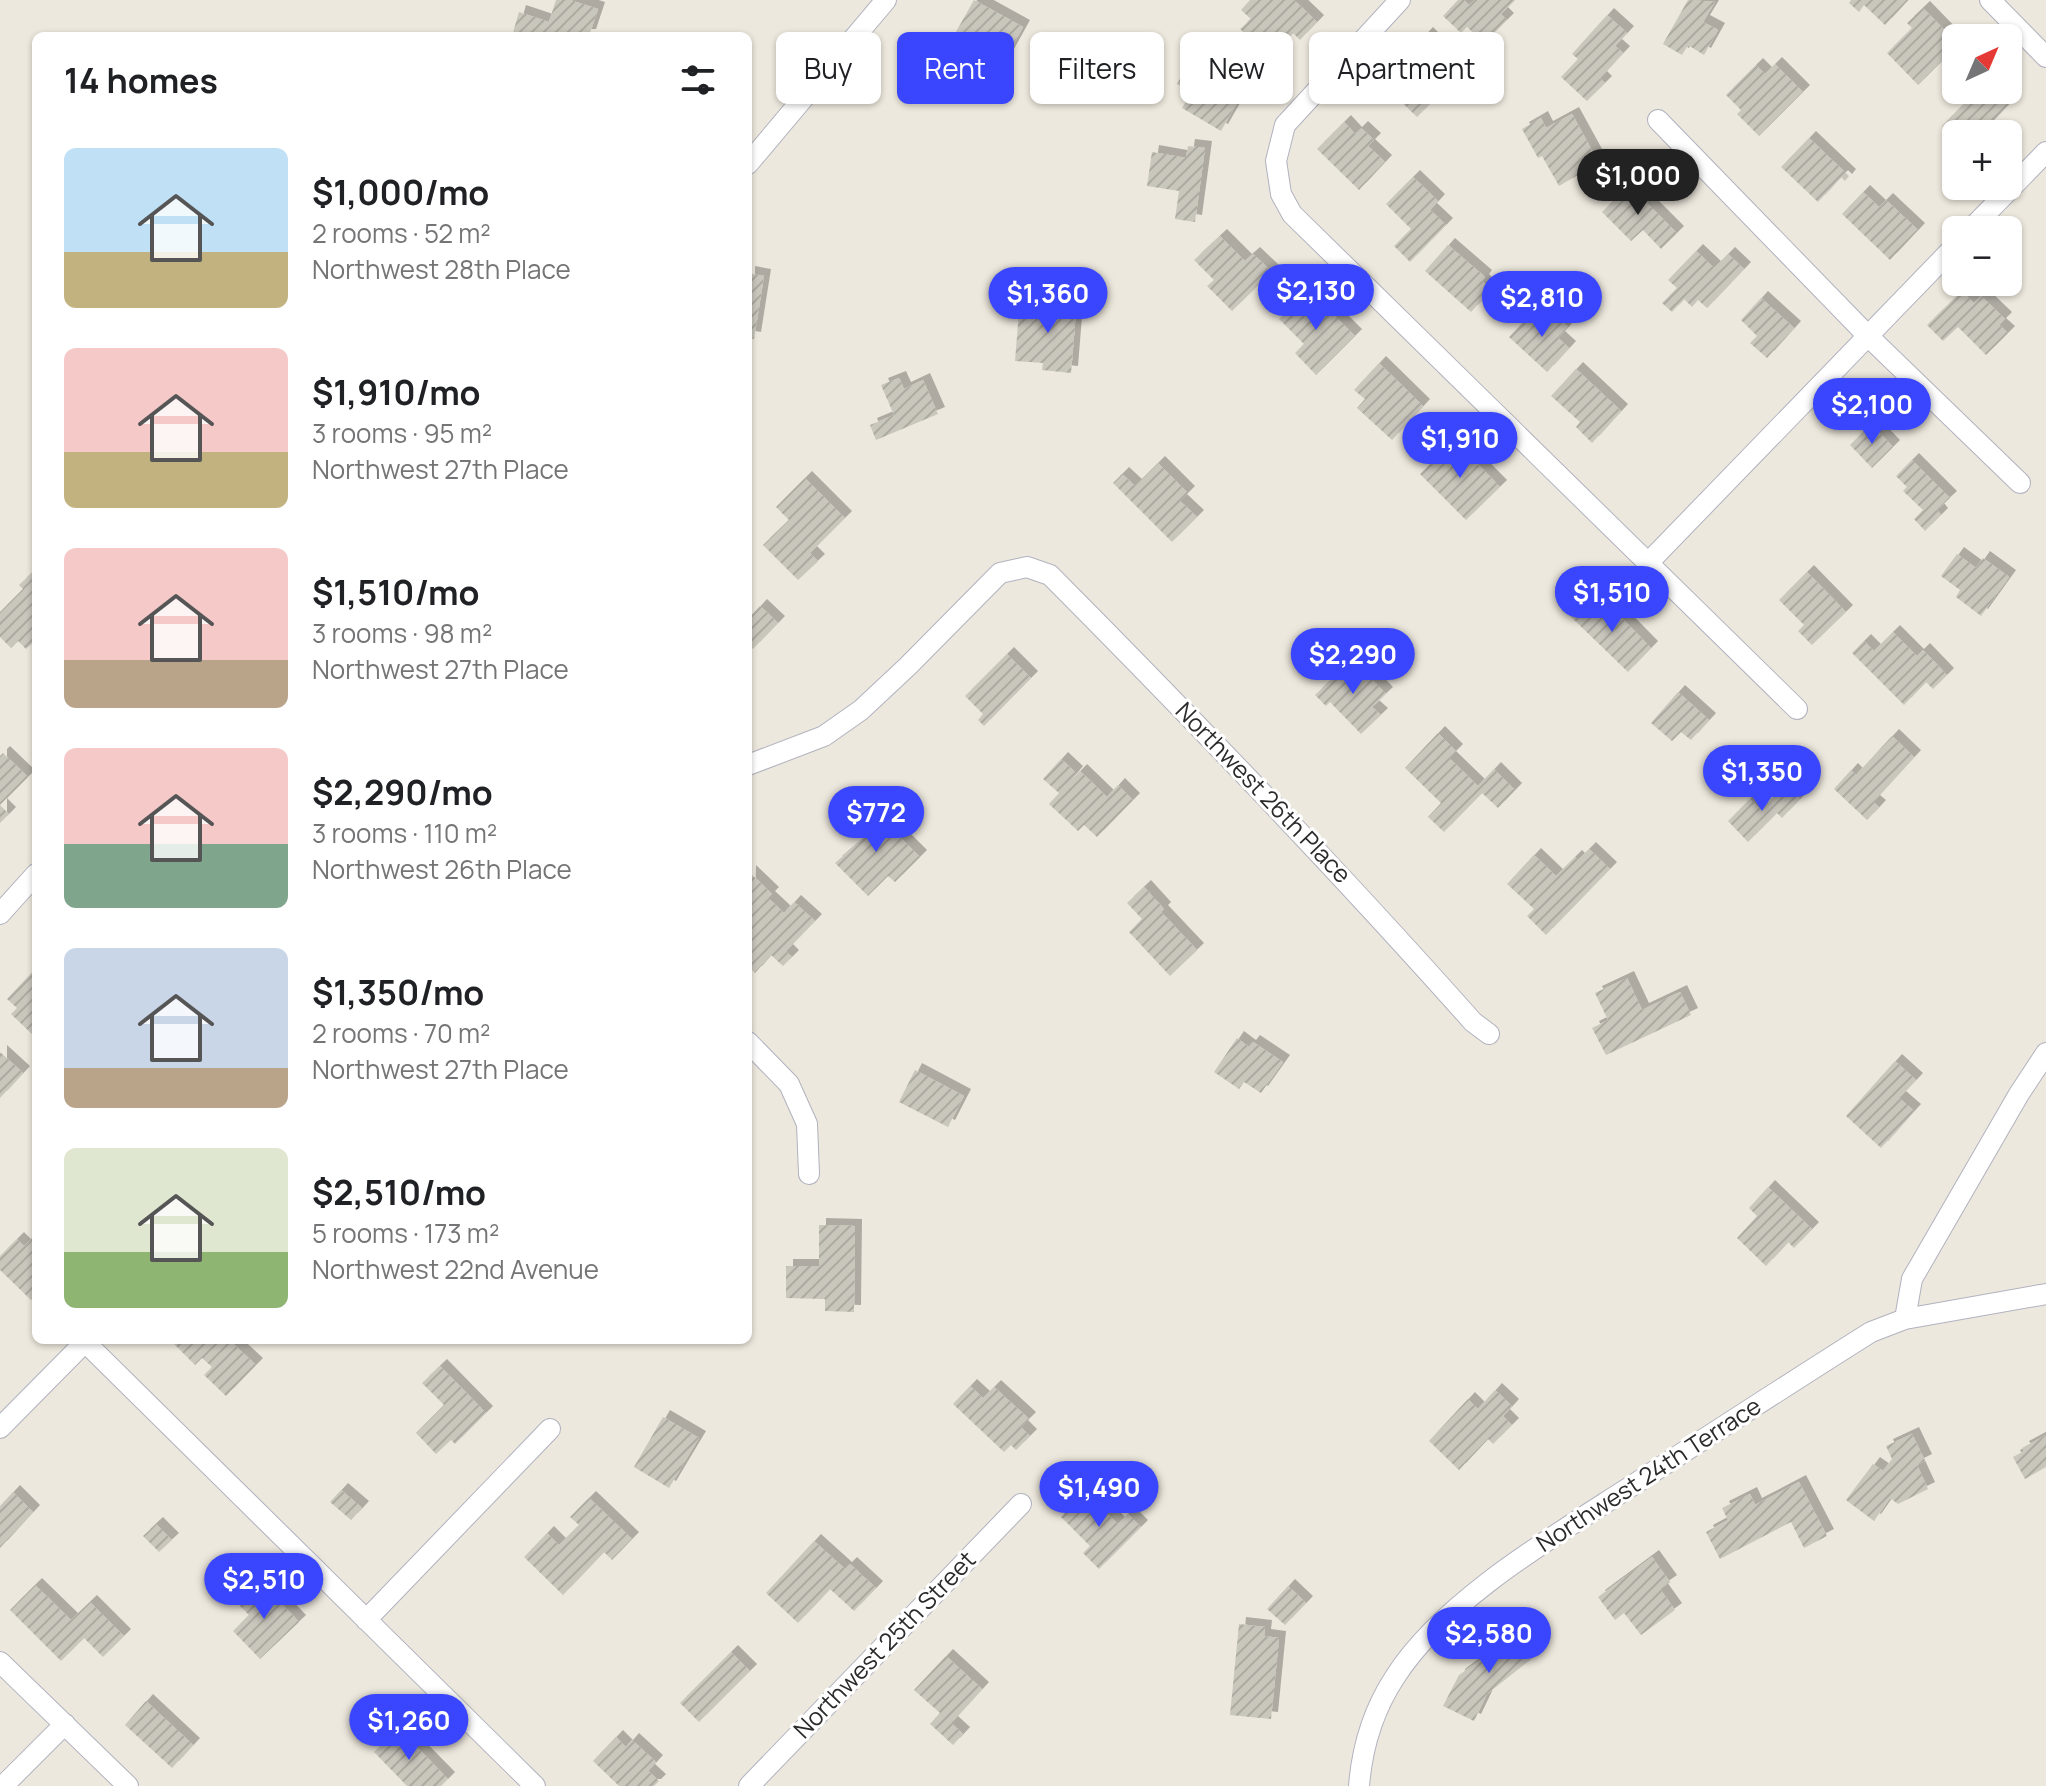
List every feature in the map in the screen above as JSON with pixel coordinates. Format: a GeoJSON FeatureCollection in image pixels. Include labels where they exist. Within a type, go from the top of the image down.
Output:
{"type":"FeatureCollection","features":[{"type":"Feature","properties":{"kind":"street"},"geometry":{"type":"LineString","coordinates":[[752,159],[886,0]]}},
{"type":"Feature","properties":{"kind":"street"},"geometry":{"type":"LineString","coordinates":[[1400,0],[1285,125],[1276,161],[1281,194],[1292,214],[1797,709]]}},
{"type":"Feature","properties":{"kind":"street"},"geometry":{"type":"LineString","coordinates":[[1990,0],[2046,57]]}},
{"type":"Feature","properties":{"kind":"street"},"geometry":{"type":"LineString","coordinates":[[1658,120],[1868,336],[2020,483]]}},
{"type":"Feature","properties":{"kind":"street"},"geometry":{"type":"LineString","coordinates":[[1984,216],[2046,152]]}},
{"type":"Feature","properties":{"kind":"street"},"geometry":{"type":"LineString","coordinates":[[1647,564],[1942,259]]}},
{"type":"Feature","properties":{"kind":"street","name":"Northwest 26th Place"},"geometry":{"type":"LineString","coordinates":[[752,763],[824,736],[861,710],[972,604],[1000,573],[1027,567],[1050,575],[1351,884],[1473,1022],[1489,1034]]}},
{"type":"Feature","properties":{"kind":"street"},"geometry":{"type":"LineString","coordinates":[[0,914],[32,878]]}},
{"type":"Feature","properties":{"kind":"street"},"geometry":{"type":"LineString","coordinates":[[752,1046],[789,1084],[807,1124],[809,1174]]}},
{"type":"Feature","properties":{"kind":"street"},"geometry":{"type":"LineString","coordinates":[[1905,1319],[1912,1279],[2046,1053]]}},
{"type":"Feature","properties":{"kind":"street","name":"Northwest 24th Terrace"},"geometry":{"type":"LineString","coordinates":[[1359,1786],[1374,1718],[1395,1677],[1424,1640],[1480,1589],[1551,1538],[1871,1332],[1905,1319],[2046,1294]]}},
{"type":"Feature","properties":{"kind":"street"},"geometry":{"type":"LineString","coordinates":[[0,1428],[83,1344]]}},
{"type":"Feature","properties":{"kind":"street"},"geometry":{"type":"LineString","coordinates":[[89,1344],[535,1786]]}},
{"type":"Feature","properties":{"kind":"street"},"geometry":{"type":"LineString","coordinates":[[366,1620],[550,1429]]}},
{"type":"Feature","properties":{"kind":"street","name":"Northwest 25th Street"},"geometry":{"type":"LineString","coordinates":[[749,1786],[1021,1504]]}},
{"type":"Feature","properties":{"kind":"street"},"geometry":{"type":"LineString","coordinates":[[0,1662],[128,1786]]}},
{"type":"Feature","properties":{"kind":"street"},"geometry":{"type":"LineString","coordinates":[[3,1786],[65,1724]]}},
{"type":"Feature","properties":{"kind":"building"},"geometry":{"type":"Polygon","coordinates":[[[556,0],[570,0],[598,9],[590,32],[513,32],[519,12],[549,22],[556,0]]]}},
{"type":"Feature","properties":{"kind":"building"},"geometry":{"type":"Polygon","coordinates":[[[974,0],[1023,27],[1014,43],[1014,32],[956,32],[974,0]]]}},
{"type":"Feature","properties":{"kind":"building"},"geometry":{"type":"Polygon","coordinates":[[[1250,0],[1294,0],[1317,22],[1300,40],[1293,32],[1243,32],[1240,29],[1251,19],[1241,10],[1250,0]]]}},
{"type":"Feature","properties":{"kind":"building"},"geometry":{"type":"Polygon","coordinates":[[[1458,0],[1464,0],[1469,5],[1475,0],[1515,0],[1501,14],[1507,20],[1495,32],[1472,32],[1467,27],[1460,32],[1443,16],[1458,0]]]}},
{"type":"Feature","properties":{"kind":"building"},"geometry":{"type":"Polygon","coordinates":[[[1688,0],[1715,2],[1703,22],[1718,30],[1704,55],[1688,45],[1682,55],[1663,44],[1688,0]]]}},
{"type":"Feature","properties":{"kind":"building"},"geometry":{"type":"Polygon","coordinates":[[[1851,0],[1908,0],[1885,25],[1864,5],[1859,12],[1849,3],[1851,0]]]}},
{"type":"Feature","properties":{"kind":"building"},"geometry":{"type":"Polygon","coordinates":[[[1923,8],[1942,28],[1942,61],[1918,85],[1887,53],[1912,28],[1907,23],[1923,8]]]}},
{"type":"Feature","properties":{"kind":"building"},"geometry":{"type":"Polygon","coordinates":[[[1607,15],[1627,33],[1615,46],[1623,53],[1600,78],[1605,83],[1587,101],[1561,77],[1578,59],[1572,54],[1607,15]]]}},
{"type":"Feature","properties":{"kind":"building"},"geometry":{"type":"Polygon","coordinates":[[[1775,64],[1803,92],[1759,136],[1737,114],[1741,110],[1726,95],[1756,65],[1765,74],[1775,64]]]}},
{"type":"Feature","properties":{"kind":"building"},"geometry":{"type":"Polygon","coordinates":[[[1184,104],[1236,104],[1221,131],[1182,108],[1184,104]]]}},
{"type":"Feature","properties":{"kind":"building"},"geometry":{"type":"Polygon","coordinates":[[[1404,104],[1430,104],[1417,117],[1404,104]]]}},
{"type":"Feature","properties":{"kind":"building"},"geometry":{"type":"Polygon","coordinates":[[[1963,104],[2009,104],[1994,120],[1948,120],[1963,104]]]}},
{"type":"Feature","properties":{"kind":"building"},"geometry":{"type":"Polygon","coordinates":[[[1572,114],[1605,174],[1584,186],[1578,175],[1559,186],[1522,129],[1541,118],[1546,128],[1572,114]]]}},
{"type":"Feature","properties":{"kind":"building"},"geometry":{"type":"Polygon","coordinates":[[[1344,122],[1355,134],[1361,128],[1374,140],[1368,146],[1385,162],[1359,190],[1317,149],[1344,122]]]}},
{"type":"Feature","properties":{"kind":"building"},"geometry":{"type":"Polygon","coordinates":[[[1809,138],[1849,176],[1845,181],[1841,177],[1818,202],[1781,167],[1809,138]]]}},
{"type":"Feature","properties":{"kind":"building"},"geometry":{"type":"Polygon","coordinates":[[[1188,146],[1205,148],[1195,222],[1175,219],[1179,191],[1147,186],[1152,152],[1186,158],[1188,146]]]}},
{"type":"Feature","properties":{"kind":"building"},"geometry":{"type":"Polygon","coordinates":[[[1413,177],[1438,201],[1430,210],[1446,225],[1410,262],[1394,246],[1411,229],[1386,204],[1413,177]]]}},
{"type":"Feature","properties":{"kind":"building"},"geometry":{"type":"Polygon","coordinates":[[[1633,181],[1647,195],[1643,199],[1677,233],[1661,249],[1643,230],[1631,241],[1602,212],[1633,181]]]}},
{"type":"Feature","properties":{"kind":"building"},"geometry":{"type":"Polygon","coordinates":[[[1863,192],[1879,207],[1886,200],[1918,230],[1890,260],[1842,214],[1863,192]]]}},
{"type":"Feature","properties":{"kind":"building"},"geometry":{"type":"Polygon","coordinates":[[[1220,236],[1245,261],[1253,254],[1272,272],[1232,311],[1207,286],[1214,280],[1194,260],[1220,236]]]}},
{"type":"Feature","properties":{"kind":"building"},"geometry":{"type":"Polygon","coordinates":[[[1448,245],[1485,277],[1482,281],[1491,290],[1471,312],[1425,271],[1448,245]]]}},
{"type":"Feature","properties":{"kind":"building"},"geometry":{"type":"Polygon","coordinates":[[[1696,251],[1714,268],[1728,254],[1744,269],[1707,308],[1698,300],[1692,307],[1684,299],[1672,312],[1662,303],[1677,288],[1668,280],[1696,251]]]}},
{"type":"Feature","properties":{"kind":"building"},"geometry":{"type":"Polygon","coordinates":[[[752,274],[764,276],[752,339],[752,274]]]}},
{"type":"Feature","properties":{"kind":"building"},"geometry":{"type":"Polygon","coordinates":[[[1309,290],[1355,336],[1316,375],[1295,353],[1304,344],[1279,319],[1309,290]]]}},
{"type":"Feature","properties":{"kind":"building"},"geometry":{"type":"Polygon","coordinates":[[[1046,296],[1077,299],[1071,373],[1042,370],[1043,363],[1015,361],[1019,312],[1044,314],[1046,296]]]}},
{"type":"Feature","properties":{"kind":"building"},"geometry":{"type":"Polygon","coordinates":[[[1957,296],[1967,296],[1974,303],[1981,296],[2005,319],[1999,325],[2008,333],[1986,355],[1958,327],[1943,341],[1927,325],[1957,296]]]}},
{"type":"Feature","properties":{"kind":"building"},"geometry":{"type":"Polygon","coordinates":[[[1761,298],[1794,328],[1767,358],[1750,343],[1757,336],[1741,320],[1761,298]]]}},
{"type":"Feature","properties":{"kind":"building"},"geometry":{"type":"Polygon","coordinates":[[[1533,311],[1543,320],[1551,311],[1568,327],[1558,338],[1569,348],[1547,372],[1509,337],[1533,311]]]}},
{"type":"Feature","properties":{"kind":"building"},"geometry":{"type":"Polygon","coordinates":[[[1379,363],[1423,406],[1392,440],[1357,408],[1365,399],[1354,390],[1379,363]]]}},
{"type":"Feature","properties":{"kind":"building"},"geometry":{"type":"Polygon","coordinates":[[[1576,369],[1621,411],[1592,443],[1576,427],[1580,422],[1551,396],[1576,369]]]}},
{"type":"Feature","properties":{"kind":"building"},"geometry":{"type":"Polygon","coordinates":[[[899,378],[904,389],[923,380],[938,414],[876,440],[870,425],[894,415],[881,385],[899,378]]]}},
{"type":"Feature","properties":{"kind":"building"},"geometry":{"type":"Polygon","coordinates":[[[1871,424],[1893,447],[1872,468],[1850,445],[1871,424]]]}},
{"type":"Feature","properties":{"kind":"building"},"geometry":{"type":"Polygon","coordinates":[[[1454,440],[1500,487],[1466,520],[1420,474],[1454,440]]]}},
{"type":"Feature","properties":{"kind":"building"},"geometry":{"type":"Polygon","coordinates":[[[1912,460],[1950,498],[1937,510],[1941,515],[1925,531],[1914,519],[1923,510],[1903,491],[1907,487],[1896,476],[1912,460]]]}},
{"type":"Feature","properties":{"kind":"building"},"geometry":{"type":"Polygon","coordinates":[[[1158,463],[1188,493],[1180,501],[1197,517],[1172,542],[1113,483],[1122,474],[1135,486],[1158,463]]]}},
{"type":"Feature","properties":{"kind":"building"},"geometry":{"type":"Polygon","coordinates":[[[805,478],[845,518],[810,553],[818,561],[798,580],[763,545],[789,520],[776,507],[805,478]]]}},
{"type":"Feature","properties":{"kind":"building"},"geometry":{"type":"Polygon","coordinates":[[[1957,554],[1976,568],[1983,558],[2009,577],[1981,616],[1956,597],[1960,590],[1941,576],[1957,554]]]}},
{"type":"Feature","properties":{"kind":"building"},"geometry":{"type":"Polygon","coordinates":[[[1807,572],[1846,612],[1812,645],[1798,631],[1804,625],[1779,600],[1807,572]]]}},
{"type":"Feature","properties":{"kind":"building"},"geometry":{"type":"Polygon","coordinates":[[[32,573],[32,644],[26,649],[18,641],[11,648],[0,637],[0,612],[23,589],[19,585],[32,573]]]}},
{"type":"Feature","properties":{"kind":"building"},"geometry":{"type":"Polygon","coordinates":[[[1603,599],[1651,648],[1628,672],[1569,615],[1578,606],[1587,615],[1603,599]]]}},
{"type":"Feature","properties":{"kind":"building"},"geometry":{"type":"Polygon","coordinates":[[[760,606],[778,623],[753,649],[752,648],[752,615],[760,606]]]}},
{"type":"Feature","properties":{"kind":"building"},"geometry":{"type":"Polygon","coordinates":[[[1893,632],[1917,656],[1923,650],[1947,675],[1933,689],[1926,682],[1904,705],[1852,653],[1864,641],[1874,651],[1893,632]]]}},
{"type":"Feature","properties":{"kind":"building"},"geometry":{"type":"Polygon","coordinates":[[[1007,654],[1031,678],[984,726],[978,720],[983,714],[965,696],[1007,654]]]}},
{"type":"Feature","properties":{"kind":"building"},"geometry":{"type":"Polygon","coordinates":[[[1352,659],[1386,694],[1372,707],[1381,715],[1361,734],[1330,702],[1326,706],[1315,695],[1352,659]]]}},
{"type":"Feature","properties":{"kind":"building"},"geometry":{"type":"Polygon","coordinates":[[[1678,692],[1709,720],[1691,740],[1681,732],[1672,741],[1651,723],[1678,692]]]}},
{"type":"Feature","properties":{"kind":"building"},"geometry":{"type":"Polygon","coordinates":[[[1438,733],[1456,751],[1449,758],[1478,786],[1494,769],[1515,790],[1498,808],[1482,793],[1444,832],[1428,817],[1441,803],[1405,768],[1438,733]]]}},
{"type":"Feature","properties":{"kind":"building"},"geometry":{"type":"Polygon","coordinates":[[[1892,736],[1914,757],[1873,802],[1879,807],[1867,820],[1834,789],[1851,770],[1856,775],[1892,736]]]}},
{"type":"Feature","properties":{"kind":"building"},"geometry":{"type":"Polygon","coordinates":[[[3,753],[28,777],[0,805],[0,756],[3,753]]]}},
{"type":"Feature","properties":{"kind":"building"},"geometry":{"type":"Polygon","coordinates":[[[1061,759],[1076,773],[1063,789],[1080,771],[1107,797],[1118,785],[1133,800],[1097,837],[1084,825],[1078,831],[1049,804],[1059,793],[1043,779],[1061,759]]]}},
{"type":"Feature","properties":{"kind":"building"},"geometry":{"type":"Polygon","coordinates":[[[1786,785],[1800,799],[1782,818],[1777,813],[1748,842],[1728,821],[1750,799],[1761,810],[1786,785]]]}},
{"type":"Feature","properties":{"kind":"building"},"geometry":{"type":"Polygon","coordinates":[[[0,805],[9,814],[0,823],[0,805]]]}},
{"type":"Feature","properties":{"kind":"building"},"geometry":{"type":"Polygon","coordinates":[[[869,806],[920,857],[895,882],[888,876],[868,896],[835,863],[865,837],[852,823],[869,806]]]}},
{"type":"Feature","properties":{"kind":"building"},"geometry":{"type":"Polygon","coordinates":[[[1589,849],[1610,869],[1546,935],[1527,916],[1534,909],[1507,884],[1534,855],[1556,876],[1575,857],[1578,860],[1589,849]]]}},
{"type":"Feature","properties":{"kind":"building"},"geometry":{"type":"Polygon","coordinates":[[[752,875],[772,894],[768,898],[784,913],[794,902],[815,921],[786,951],[792,957],[783,966],[771,955],[755,973],[752,970],[752,875]]]}},
{"type":"Feature","properties":{"kind":"building"},"geometry":{"type":"Polygon","coordinates":[[[1144,887],[1164,909],[1161,912],[1197,950],[1170,976],[1129,932],[1142,919],[1127,903],[1144,887]]]}},
{"type":"Feature","properties":{"kind":"building"},"geometry":{"type":"Polygon","coordinates":[[[32,972],[32,1034],[11,1014],[17,1008],[7,999],[32,972]]]}},
{"type":"Feature","properties":{"kind":"building"},"geometry":{"type":"Polygon","coordinates":[[[1627,978],[1642,1010],[1680,992],[1691,1015],[1606,1055],[1592,1028],[1608,1020],[1595,993],[1627,978]]]}},
{"type":"Feature","properties":{"kind":"building"},"geometry":{"type":"Polygon","coordinates":[[[1237,1038],[1249,1047],[1253,1042],[1283,1062],[1261,1093],[1244,1082],[1239,1089],[1214,1072],[1237,1038]]]}},
{"type":"Feature","properties":{"kind":"building"},"geometry":{"type":"Polygon","coordinates":[[[0,1052],[23,1073],[0,1098],[0,1052]]]}},
{"type":"Feature","properties":{"kind":"building"},"geometry":{"type":"Polygon","coordinates":[[[1895,1061],[1916,1080],[1899,1098],[1914,1111],[1881,1148],[1846,1116],[1895,1061]]]}},
{"type":"Feature","properties":{"kind":"building"},"geometry":{"type":"Polygon","coordinates":[[[915,1070],[964,1096],[948,1127],[899,1102],[915,1070]]]}},
{"type":"Feature","properties":{"kind":"building"},"geometry":{"type":"Polygon","coordinates":[[[1768,1187],[1812,1229],[1794,1248],[1788,1242],[1766,1266],[1737,1238],[1757,1216],[1749,1208],[1768,1187]]]}},
{"type":"Feature","properties":{"kind":"building"},"geometry":{"type":"Polygon","coordinates":[[[819,1225],[855,1226],[854,1312],[825,1311],[825,1299],[786,1298],[786,1266],[819,1266],[819,1225]]]}},
{"type":"Feature","properties":{"kind":"building"},"geometry":{"type":"Polygon","coordinates":[[[32,1238],[31,1300],[0,1270],[0,1256],[17,1239],[24,1246],[32,1238]]]}},
{"type":"Feature","properties":{"kind":"building"},"geometry":{"type":"Polygon","coordinates":[[[174,1344],[233,1344],[256,1365],[226,1396],[204,1375],[212,1367],[202,1358],[195,1365],[174,1344]]]}},
{"type":"Feature","properties":{"kind":"building"},"geometry":{"type":"Polygon","coordinates":[[[440,1366],[486,1413],[455,1444],[451,1440],[436,1454],[416,1433],[444,1405],[422,1383],[440,1366]]]}},
{"type":"Feature","properties":{"kind":"building"},"geometry":{"type":"Polygon","coordinates":[[[970,1386],[983,1398],[994,1387],[1029,1419],[1021,1427],[1030,1436],[1016,1450],[1011,1445],[1004,1452],[953,1404],[970,1386]]]}},
{"type":"Feature","properties":{"kind":"building"},"geometry":{"type":"Polygon","coordinates":[[[1495,1390],[1512,1406],[1503,1416],[1512,1425],[1493,1444],[1488,1439],[1459,1470],[1429,1441],[1468,1399],[1478,1409],[1495,1390]]]}},
{"type":"Feature","properties":{"kind":"building"},"geometry":{"type":"Polygon","coordinates":[[[663,1417],[699,1438],[669,1488],[634,1467],[663,1417]]]}},
{"type":"Feature","properties":{"kind":"building"},"geometry":{"type":"Polygon","coordinates":[[[1912,1434],[1925,1461],[1917,1465],[1928,1489],[1898,1504],[1890,1498],[1874,1521],[1846,1500],[1873,1464],[1883,1471],[1892,1459],[1886,1446],[1912,1434]]]}},
{"type":"Feature","properties":{"kind":"building"},"geometry":{"type":"Polygon","coordinates":[[[2046,1435],[2046,1467],[2025,1479],[2013,1457],[2024,1451],[2022,1448],[2046,1435]]]}},
{"type":"Feature","properties":{"kind":"building"},"geometry":{"type":"Polygon","coordinates":[[[1799,1482],[1827,1536],[1804,1548],[1791,1522],[1720,1559],[1706,1532],[1728,1520],[1722,1508],[1750,1494],[1755,1505],[1799,1482]]]}},
{"type":"Feature","properties":{"kind":"building"},"geometry":{"type":"Polygon","coordinates":[[[341,1490],[362,1508],[351,1520],[330,1502],[341,1490]]]}},
{"type":"Feature","properties":{"kind":"building"},"geometry":{"type":"Polygon","coordinates":[[[13,1492],[33,1512],[0,1548],[0,1506],[13,1492]]]}},
{"type":"Feature","properties":{"kind":"building"},"geometry":{"type":"Polygon","coordinates":[[[1086,1492],[1118,1524],[1128,1514],[1141,1527],[1099,1569],[1083,1553],[1090,1546],[1061,1517],[1086,1492]]]}},
{"type":"Feature","properties":{"kind":"building"},"geometry":{"type":"Polygon","coordinates":[[[589,1498],[632,1539],[612,1560],[604,1552],[563,1595],[524,1557],[547,1533],[559,1545],[579,1525],[570,1517],[589,1498]]]}},
{"type":"Feature","properties":{"kind":"building"},"geometry":{"type":"Polygon","coordinates":[[[156,1524],[172,1540],[159,1552],[143,1536],[156,1524]]]}},
{"type":"Feature","properties":{"kind":"building"},"geometry":{"type":"Polygon","coordinates":[[[814,1541],[845,1569],[850,1564],[876,1588],[854,1611],[830,1589],[798,1623],[766,1593],[814,1541]]]}},
{"type":"Feature","properties":{"kind":"building"},"geometry":{"type":"Polygon","coordinates":[[[1652,1557],[1670,1582],[1660,1589],[1675,1610],[1641,1635],[1624,1613],[1615,1620],[1598,1597],[1652,1557]]]}},
{"type":"Feature","properties":{"kind":"building"},"geometry":{"type":"Polygon","coordinates":[[[260,1581],[299,1622],[260,1659],[233,1631],[249,1615],[237,1603],[260,1581]]]}},
{"type":"Feature","properties":{"kind":"building"},"geometry":{"type":"Polygon","coordinates":[[[35,1585],[71,1620],[90,1602],[124,1636],[103,1657],[84,1638],[61,1661],[10,1610],[35,1585]]]}},
{"type":"Feature","properties":{"kind":"building"},"geometry":{"type":"Polygon","coordinates":[[[1288,1586],[1306,1603],[1285,1625],[1267,1609],[1288,1586]]]}},
{"type":"Feature","properties":{"kind":"building"},"geometry":{"type":"Polygon","coordinates":[[[1239,1624],[1265,1627],[1264,1636],[1279,1638],[1271,1719],[1230,1715],[1239,1624]]]}},
{"type":"Feature","properties":{"kind":"building"},"geometry":{"type":"Polygon","coordinates":[[[1522,1630],[1539,1653],[1487,1694],[1474,1721],[1443,1706],[1459,1675],[1522,1630]]]}},
{"type":"Feature","properties":{"kind":"building"},"geometry":{"type":"Polygon","coordinates":[[[731,1652],[750,1671],[699,1722],[680,1703],[731,1652]]]}},
{"type":"Feature","properties":{"kind":"building"},"geometry":{"type":"Polygon","coordinates":[[[946,1656],[982,1689],[951,1723],[963,1734],[953,1745],[930,1724],[940,1713],[914,1690],[946,1656]]]}},
{"type":"Feature","properties":{"kind":"building"},"geometry":{"type":"Polygon","coordinates":[[[146,1701],[193,1745],[172,1768],[125,1725],[146,1701]]]}},
{"type":"Feature","properties":{"kind":"building"},"geometry":{"type":"Polygon","coordinates":[[[398,1728],[448,1779],[441,1786],[407,1786],[374,1752],[398,1728]]]}},
{"type":"Feature","properties":{"kind":"building"},"geometry":{"type":"Polygon","coordinates":[[[616,1737],[626,1747],[632,1740],[656,1762],[648,1771],[659,1781],[654,1786],[619,1786],[593,1761],[616,1737]]]}}]}
